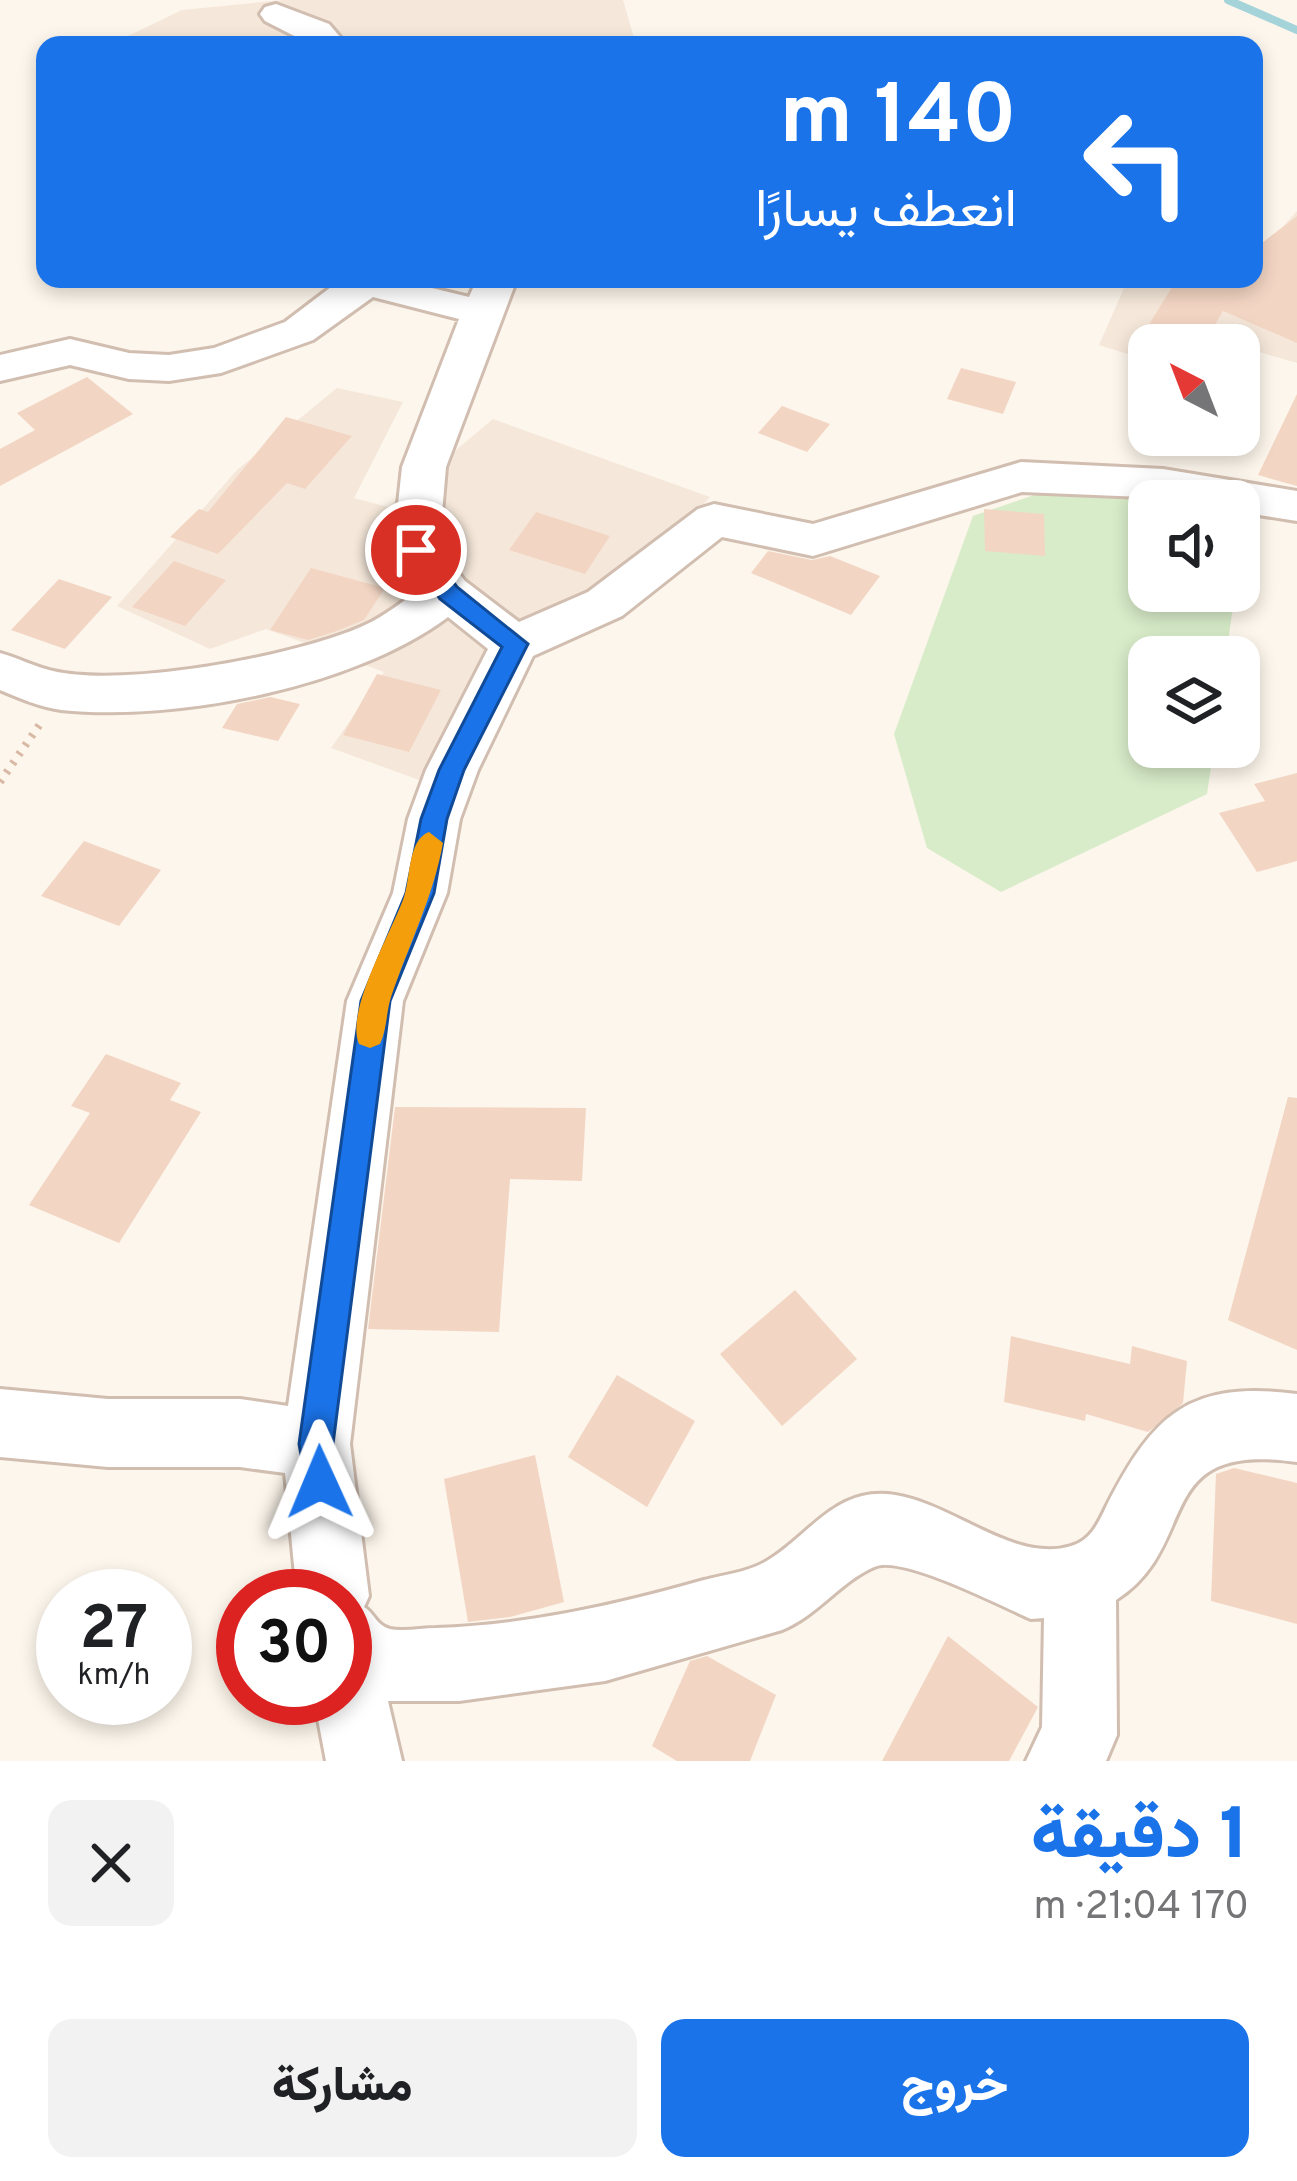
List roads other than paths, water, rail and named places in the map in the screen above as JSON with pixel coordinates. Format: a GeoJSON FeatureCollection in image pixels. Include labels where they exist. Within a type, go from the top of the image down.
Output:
{"type":"FeatureCollection","features":[{"type":"Feature","properties":{"kind":"street"},"geometry":{"type":"LineString","coordinates":[[276,14],[322,36]]}},
{"type":"Feature","properties":{"kind":"street"},"geometry":{"type":"LineString","coordinates":[[0,368],[70,352],[129,366],[169,368],[221,360],[299,331],[349,292],[362,288]]}},
{"type":"Feature","properties":{"kind":"street"},"geometry":{"type":"LineString","coordinates":[[406,288],[489,295],[424,467],[416,550],[448,593],[515,644]]}},
{"type":"Feature","properties":{"kind":"street"},"geometry":{"type":"LineString","coordinates":[[334,1569],[316,1444],[375,1001],[420,893],[434,819],[452,770],[515,644],[605,604],[714,520],[813,540],[1021,477],[1163,484],[1297,506]]}},
{"type":"Feature","properties":{"kind":"street"},"geometry":{"type":"LineString","coordinates":[[0,670],[58,691],[120,692],[276,671],[322,661],[384,637],[448,593]]}},
{"type":"Feature","properties":{"kind":"street"},"geometry":{"type":"LineString","coordinates":[[0,1423],[108,1433],[240,1433],[316,1444]]}},
{"type":"Feature","properties":{"kind":"street"},"geometry":{"type":"LineString","coordinates":[[372,1650],[392,1666],[459,1664],[605,1646],[782,1594],[864,1529],[900,1530],[1031,1583],[1080,1582],[1119,1557],[1159,1477],[1182,1448],[1206,1431],[1260,1424],[1297,1429]]}},
{"type":"Feature","properties":{"kind":"street"},"geometry":{"type":"LineString","coordinates":[[1064,1761],[1079,1735],[1080,1582]]}},
{"type":"Feature","properties":{"kind":"street"},"geometry":{"type":"LineString","coordinates":[[355,1725],[364,1761]]}},
{"type":"Feature","properties":{"kind":"waterway"},"geometry":{"type":"LineString","coordinates":[[1228,0],[1297,30]]}}]}
